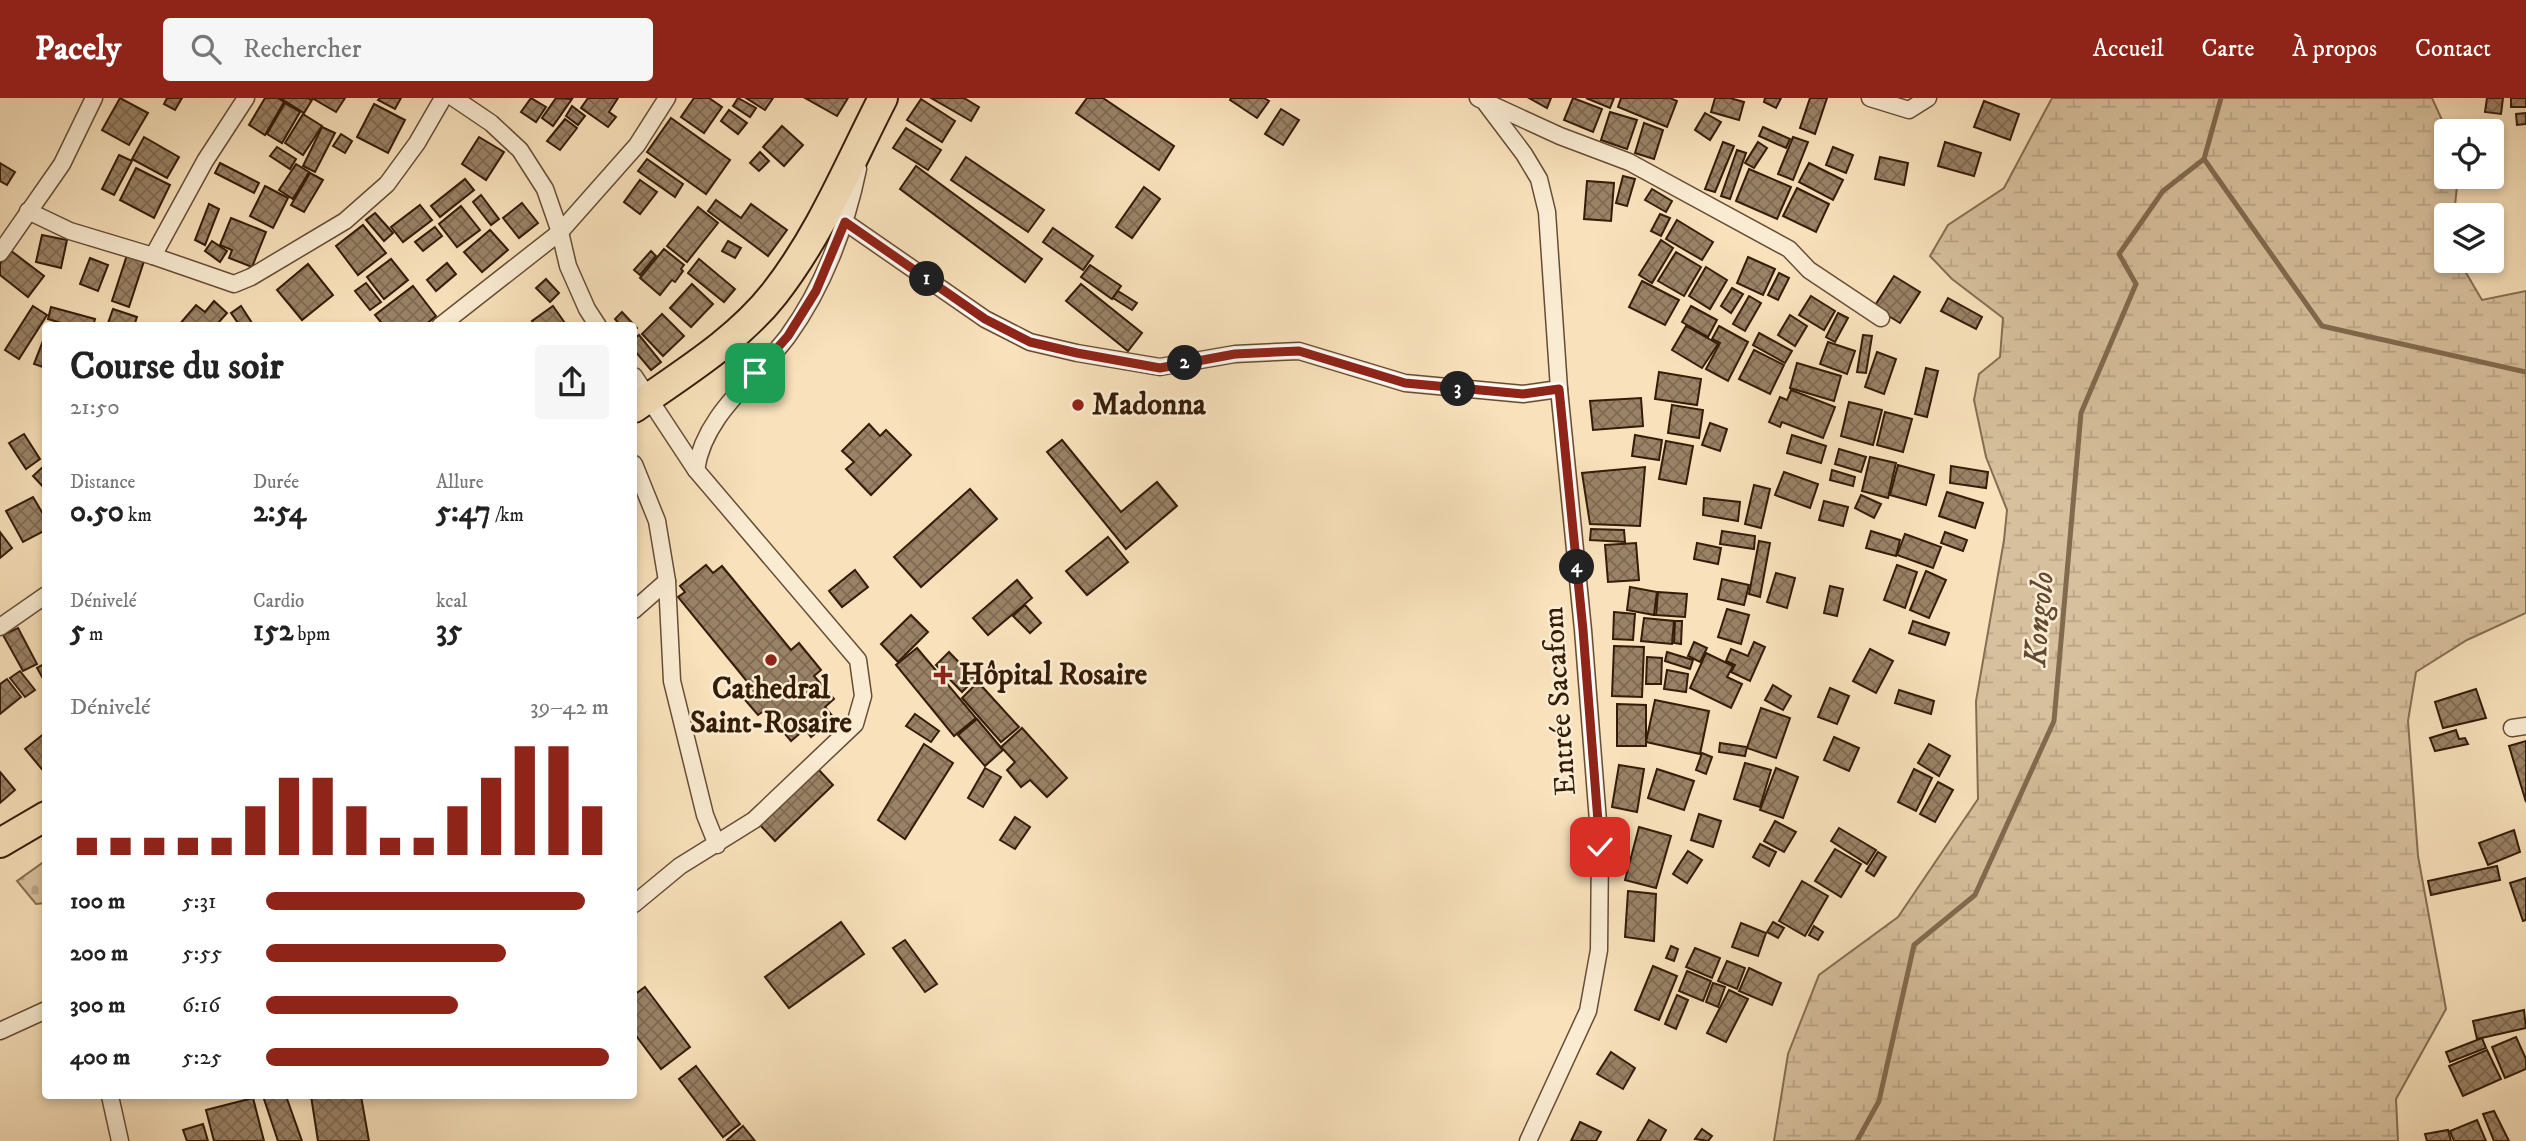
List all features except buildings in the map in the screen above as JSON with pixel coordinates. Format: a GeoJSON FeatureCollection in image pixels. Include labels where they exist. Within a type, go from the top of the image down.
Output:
{"type":"FeatureCollection","features":[{"type":"Feature","properties":{"kind":"highway"},"geometry":{"type":"LineString","coordinates":[[639,394],[733,336],[773,296],[804,252],[834,199],[883,98]]}},
{"type":"Feature","properties":{"kind":"highway"},"geometry":{"type":"LineString","coordinates":[[0,843],[42,818]]}},
{"type":"Feature","properties":{"kind":"street"},"geometry":{"type":"LineString","coordinates":[[0,253],[62,164],[94,98]]}},
{"type":"Feature","properties":{"kind":"street"},"geometry":{"type":"LineString","coordinates":[[153,256],[205,161],[246,98]]}},
{"type":"Feature","properties":{"kind":"street"},"geometry":{"type":"LineString","coordinates":[[28,211],[70,231],[234,284],[251,277],[345,221],[387,184],[417,143],[443,98]]}},
{"type":"Feature","properties":{"kind":"street"},"geometry":{"type":"LineString","coordinates":[[454,98],[474,104],[520,150],[545,189],[568,266],[595,322]]}},
{"type":"Feature","properties":{"kind":"street"},"geometry":{"type":"LineString","coordinates":[[445,322],[560,232],[636,145],[667,98]]}},
{"type":"Feature","properties":{"kind":"street"},"geometry":{"type":"LineString","coordinates":[[1870,98],[1909,110],[1928,98]]}},
{"type":"Feature","properties":{"kind":"street"},"geometry":{"type":"LineString","coordinates":[[1481,100],[1560,136],[1629,162],[1789,248],[1809,270],[1881,318]]}},
{"type":"Feature","properties":{"kind":"street","name":"Entrée Sacafom"},"geometry":{"type":"LineString","coordinates":[[1481,100],[1524,154],[1539,179],[1546,212],[1600,847],[1598,950],[1588,1011],[1528,1141]]}},
{"type":"Feature","properties":{"kind":"street"},"geometry":{"type":"LineString","coordinates":[[696,470],[698,453],[723,409],[788,336],[816,291],[845,222],[865,133]]}},
{"type":"Feature","properties":{"kind":"street"},"geometry":{"type":"LineString","coordinates":[[845,222],[985,319],[1030,342],[1077,353],[1160,368],[1235,354],[1299,351],[1405,383],[1523,394],[1559,389]]}},
{"type":"Feature","properties":{"kind":"street"},"geometry":{"type":"LineString","coordinates":[[637,902],[680,866],[754,820],[855,724],[863,696],[858,660],[696,470],[639,394]]}},
{"type":"Feature","properties":{"kind":"street"},"geometry":{"type":"LineString","coordinates":[[637,471],[657,521],[667,581],[672,681],[705,815],[717,845]]}},
{"type":"Feature","properties":{"kind":"street"},"geometry":{"type":"LineString","coordinates":[[637,607],[667,581]]}},
{"type":"Feature","properties":{"kind":"street"},"geometry":{"type":"LineString","coordinates":[[0,627],[42,598]]}},
{"type":"Feature","properties":{"kind":"street"},"geometry":{"type":"LineString","coordinates":[[0,1031],[42,1012]]}},
{"type":"Feature","properties":{"kind":"street"},"geometry":{"type":"LineString","coordinates":[[111,1099],[120,1141]]}},
{"type":"Feature","properties":{"kind":"green space"},"geometry":{"type":"Polygon","coordinates":[[[2052,98],[2432,98],[2442,119],[2434,119],[2434,189],[2457,189],[2455,203],[2434,203],[2434,273],[2466,273],[2482,300],[2526,291],[2526,613],[2467,640],[2416,672],[2408,721],[2418,856],[2446,1009],[2396,1099],[2398,1141],[1774,1141],[1788,1054],[1819,975],[1898,917],[1978,799],[1976,701],[2007,510],[1986,457],[1974,400],[1979,374],[2000,357],[2003,318],[1952,279],[1930,256],[1948,225],[2004,188],[2052,98]]]}},
{"type":"Feature","properties":{"kind":"green space"},"geometry":{"type":"Polygon","coordinates":[[[42,863],[42,903],[36,904],[17,881],[42,863]]]}},
{"type":"Feature","properties":{"kind":"waterway","name":"Kongolo"},"geometry":{"type":"LineString","coordinates":[[1857,1141],[1879,1101],[1914,945],[1975,895],[2054,721],[2081,413],[2136,284],[2119,254],[2163,191],[2204,159],[2221,98]]}},
{"type":"Feature","properties":{"kind":"waterway"},"geometry":{"type":"LineString","coordinates":[[2204,159],[2322,326],[2526,372]]}},
{"type":"Feature","properties":{"kind":"place","name":"Madonna"},"geometry":{"type":"Point","coordinates":[1078,405]}},
{"type":"Feature","properties":{"kind":"place","name":"Cathedral Saint-Rosaire"},"geometry":{"type":"Point","coordinates":[771,660]}},
{"type":"Feature","properties":{"kind":"place","name":"Hôpital Rosaire"},"geometry":{"type":"Point","coordinates":[943,675]}},
{"type":"Feature","properties":{"kind":"route"},"geometry":{"type":"LineString","coordinates":[[755,373],[788,336],[816,291],[845,222],[985,319],[1030,342],[1077,353],[1160,368],[1235,354],[1299,351],[1405,383],[1523,394],[1559,389],[1583,630],[1600,847]]}}]}
